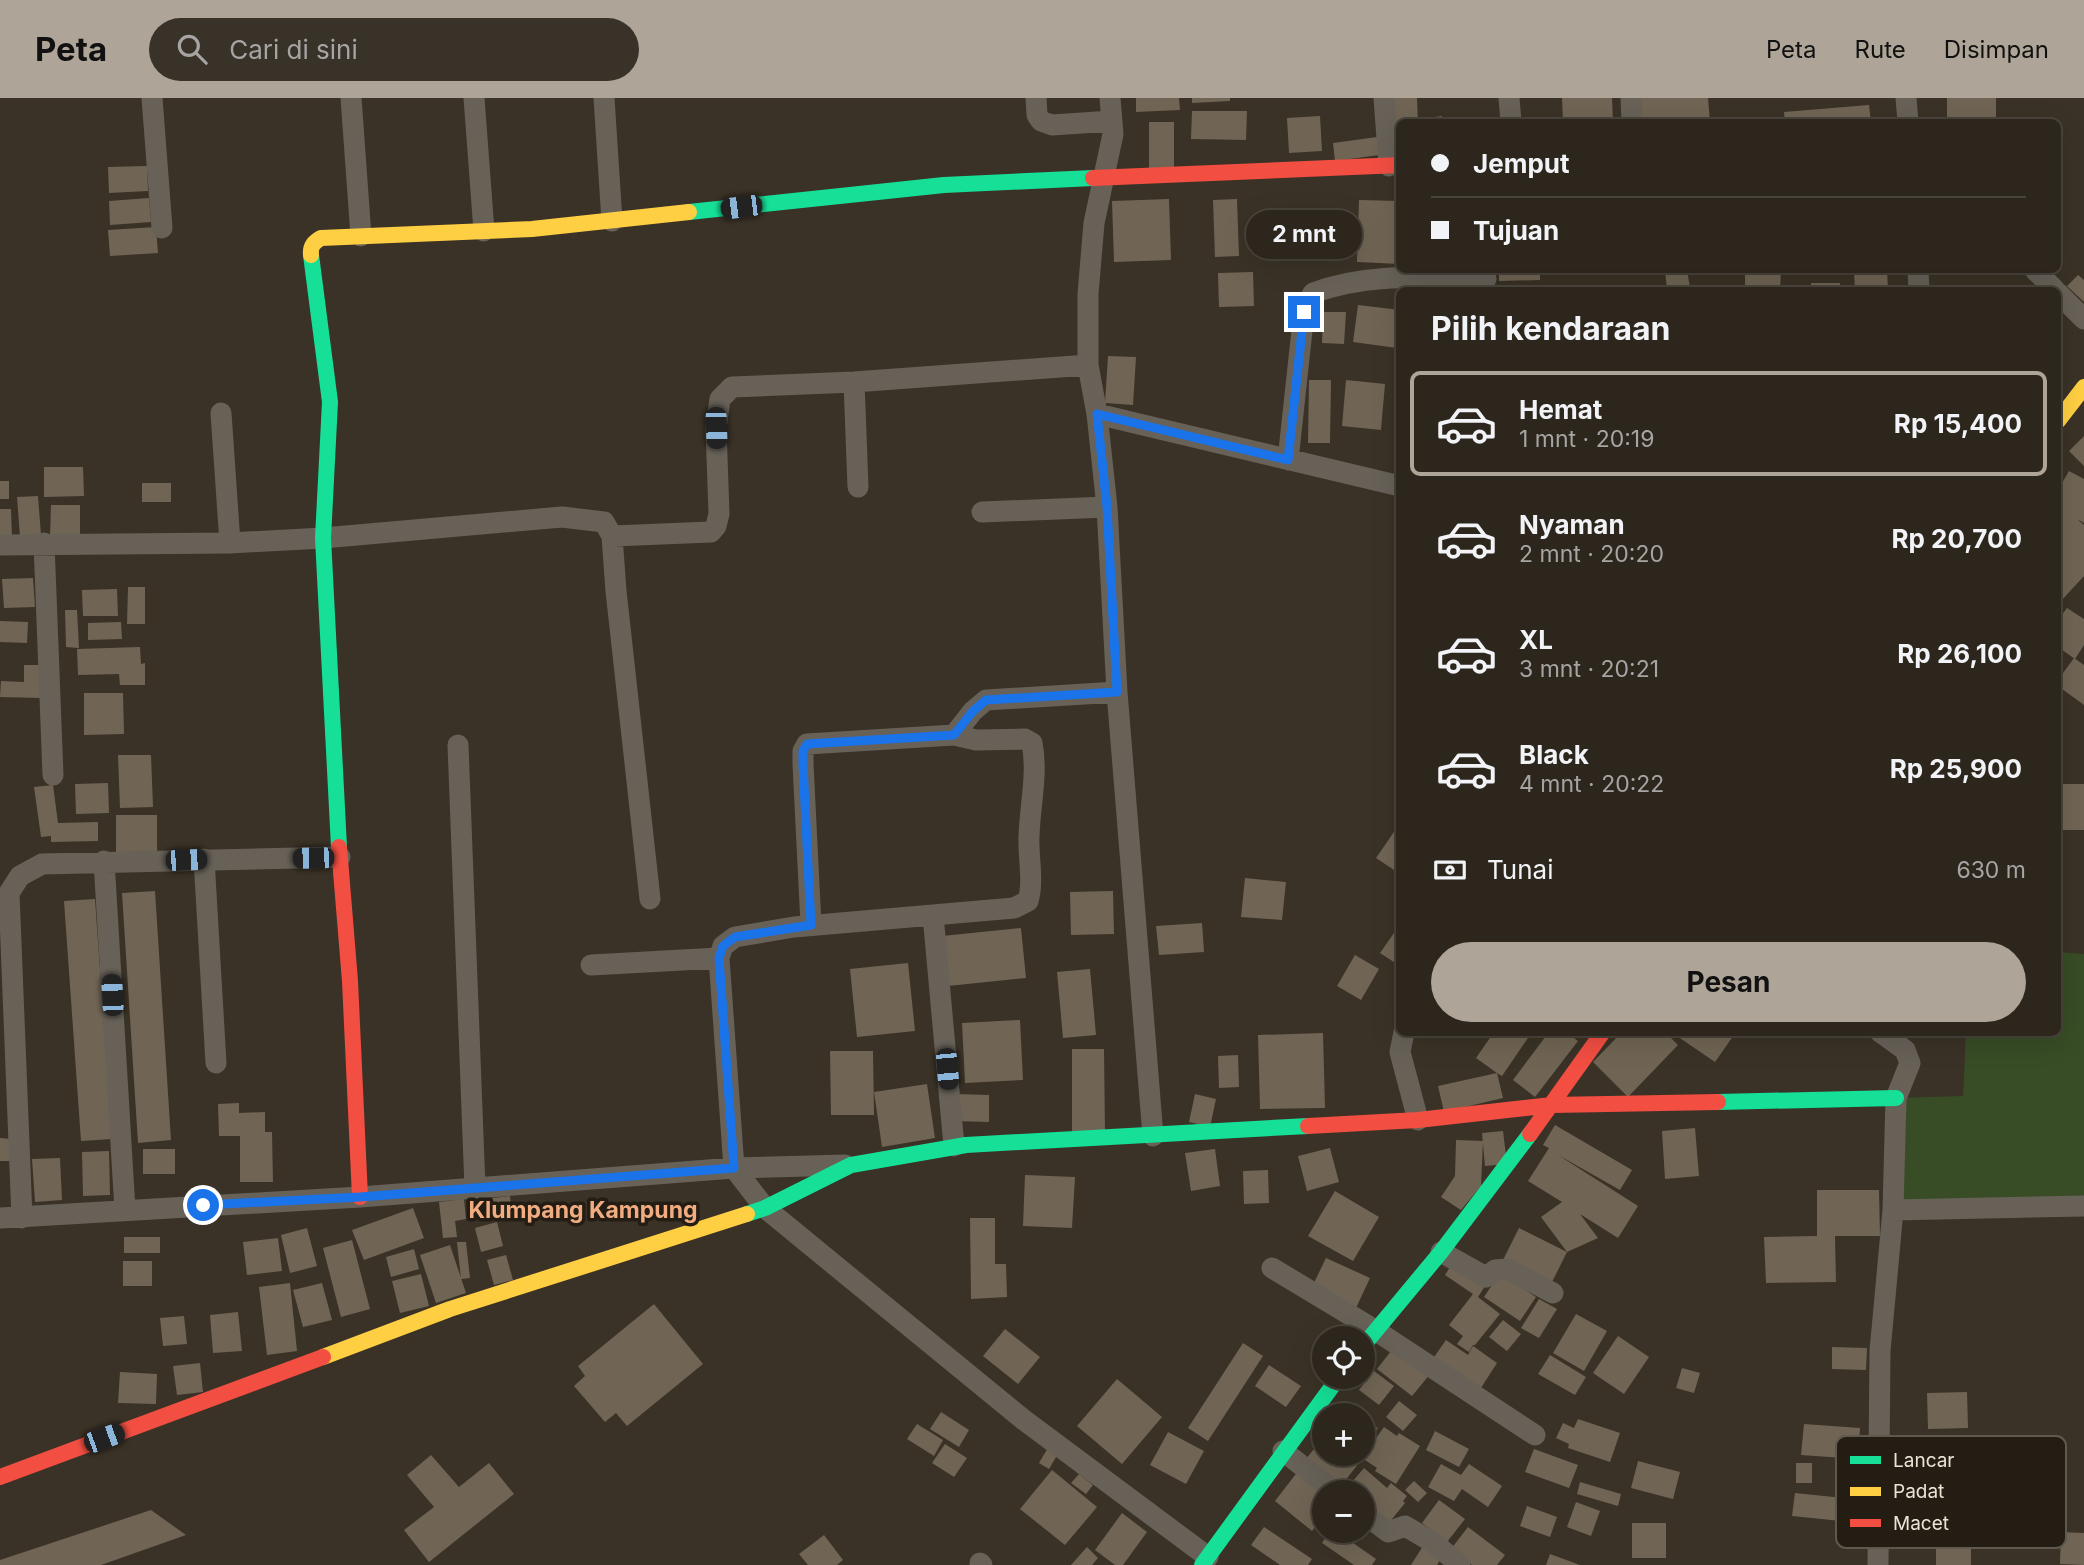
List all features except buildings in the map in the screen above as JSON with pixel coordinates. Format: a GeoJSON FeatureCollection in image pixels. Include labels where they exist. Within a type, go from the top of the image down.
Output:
{"type":"FeatureCollection","features":[{"type":"Feature","properties":{"kind":"street"},"geometry":{"type":"LineString","coordinates":[[152,98],[162,228]]}},
{"type":"Feature","properties":{"kind":"street"},"geometry":{"type":"LineString","coordinates":[[351,98],[361,236]]}},
{"type":"Feature","properties":{"kind":"street"},"geometry":{"type":"LineString","coordinates":[[474,98],[484,231]]}},
{"type":"Feature","properties":{"kind":"street"},"geometry":{"type":"LineString","coordinates":[[604,98],[612,221]]}},
{"type":"Feature","properties":{"kind":"street"},"geometry":{"type":"LineString","coordinates":[[1036,98],[1037,115],[1041,121],[1052,125],[1112,121]]}},
{"type":"Feature","properties":{"kind":"street"},"geometry":{"type":"LineString","coordinates":[[1110,98],[1112,134],[1094,223],[1090,270],[1088,366],[1097,414],[1107,507],[1117,692],[1153,1136]]}},
{"type":"Feature","properties":{"kind":"street"},"geometry":{"type":"LineString","coordinates":[[360,1197],[350,981],[340,857],[323,538],[330,402],[310,250],[314,242],[361,236],[531,229],[944,185],[1395,165],[1384,98]]}},
{"type":"Feature","properties":{"kind":"street"},"geometry":{"type":"LineString","coordinates":[[1509,98],[1511,119]]}},
{"type":"Feature","properties":{"kind":"street"},"geometry":{"type":"LineString","coordinates":[[1631,98],[1632,119]]}},
{"type":"Feature","properties":{"kind":"street"},"geometry":{"type":"LineString","coordinates":[[1906,98],[1908,119]]}},
{"type":"Feature","properties":{"kind":"street"},"geometry":{"type":"LineString","coordinates":[[2038,273],[2052,287]]}},
{"type":"Feature","properties":{"kind":"street"},"geometry":{"type":"LineString","coordinates":[[1288,460],[1304,312],[1313,293],[1340,283],[1398,277],[1486,280]]}},
{"type":"Feature","properties":{"kind":"street"},"geometry":{"type":"LineString","coordinates":[[2061,296],[2084,319]]}},
{"type":"Feature","properties":{"kind":"street"},"geometry":{"type":"LineString","coordinates":[[612,536],[711,532],[716,526],[719,514],[720,399],[732,387],[854,382],[1088,366]]}},
{"type":"Feature","properties":{"kind":"street"},"geometry":{"type":"LineString","coordinates":[[854,382],[858,486]]}},
{"type":"Feature","properties":{"kind":"street"},"geometry":{"type":"LineString","coordinates":[[2061,417],[2084,387]]}},
{"type":"Feature","properties":{"kind":"street"},"geometry":{"type":"LineString","coordinates":[[221,413],[230,543]]}},
{"type":"Feature","properties":{"kind":"street"},"geometry":{"type":"LineString","coordinates":[[1097,414],[1396,485]]}},
{"type":"Feature","properties":{"kind":"street"},"geometry":{"type":"LineString","coordinates":[[982,512],[1107,507]]}},
{"type":"Feature","properties":{"kind":"street"},"geometry":{"type":"LineString","coordinates":[[0,545],[230,543],[323,538],[562,517],[604,522],[612,536],[650,899]]}},
{"type":"Feature","properties":{"kind":"street"},"geometry":{"type":"LineString","coordinates":[[44,543],[53,775]]}},
{"type":"Feature","properties":{"kind":"street"},"geometry":{"type":"LineString","coordinates":[[954,735],[973,711],[986,700],[1117,692]]}},
{"type":"Feature","properties":{"kind":"street"},"geometry":{"type":"LineString","coordinates":[[811,925],[803,764],[803,751],[807,744],[954,735],[976,740],[1025,739],[1032,743],[1030,898],[1026,904],[1014,908],[811,925],[735,937],[723,946],[719,958],[734,1168],[765,1208],[1014,1413],[1205,1561],[1330,1389]]}},
{"type":"Feature","properties":{"kind":"street"},"geometry":{"type":"LineString","coordinates":[[458,745],[475,1188]]}},
{"type":"Feature","properties":{"kind":"street"},"geometry":{"type":"LineString","coordinates":[[22,1218],[9,893],[20,876],[41,864],[340,857]]}},
{"type":"Feature","properties":{"kind":"street"},"geometry":{"type":"LineString","coordinates":[[204,859],[216,1063]]}},
{"type":"Feature","properties":{"kind":"street"},"geometry":{"type":"LineString","coordinates":[[104,861],[125,1210]]}},
{"type":"Feature","properties":{"kind":"street"},"geometry":{"type":"LineString","coordinates":[[933,915],[954,1146]]}},
{"type":"Feature","properties":{"kind":"street"},"geometry":{"type":"LineString","coordinates":[[591,965],[719,958]]}},
{"type":"Feature","properties":{"kind":"street"},"geometry":{"type":"LineString","coordinates":[[1403,1036],[1400,1052],[1418,1121]]}},
{"type":"Feature","properties":{"kind":"street"},"geometry":{"type":"LineString","coordinates":[[1375,1331],[1441,1252],[1601,1036]]}},
{"type":"Feature","properties":{"kind":"street"},"geometry":{"type":"LineString","coordinates":[[1879,1436],[1880,1351],[1893,1210],[1896,1098],[1910,1063],[1905,1050],[1886,1036]]}},
{"type":"Feature","properties":{"kind":"street"},"geometry":{"type":"LineString","coordinates":[[0,1218],[360,1197],[734,1168],[851,1165],[954,1146],[1418,1121],[1552,1105],[1896,1098]]}},
{"type":"Feature","properties":{"kind":"street"},"geometry":{"type":"LineString","coordinates":[[0,1477],[450,1309],[765,1208],[851,1165]]}},
{"type":"Feature","properties":{"kind":"street"},"geometry":{"type":"LineString","coordinates":[[1893,1210],[2084,1206]]}},
{"type":"Feature","properties":{"kind":"street"},"geometry":{"type":"LineString","coordinates":[[1441,1252],[1486,1276],[1495,1270],[1508,1269],[1553,1293]]}},
{"type":"Feature","properties":{"kind":"street"},"geometry":{"type":"LineString","coordinates":[[1272,1268],[1352,1326]]}},
{"type":"Feature","properties":{"kind":"street"},"geometry":{"type":"LineString","coordinates":[[1375,1342],[1535,1435]]}},
{"type":"Feature","properties":{"kind":"street"},"geometry":{"type":"LineString","coordinates":[[1283,1451],[1320,1480]]}},
{"type":"Feature","properties":{"kind":"street"},"geometry":{"type":"LineString","coordinates":[[1375,1522],[1388,1532],[1405,1526],[1434,1543],[1460,1565]]}},
{"type":"Feature","properties":{"kind":"green space"},"geometry":{"type":"Polygon","coordinates":[[[2061,952],[2084,954],[2084,1206],[1893,1210],[1896,1098],[1963,1096],[1966,1036],[2061,1036],[2061,952]]]}},
{"type":"Feature","properties":{"kind":"traffic: fast"},"geometry":{"type":"LineString","coordinates":[[689,212],[944,185],[1093,178]]}},
{"type":"Feature","properties":{"kind":"traffic: fast"},"geometry":{"type":"LineString","coordinates":[[311,255],[330,402],[323,538],[339,847]]}},
{"type":"Feature","properties":{"kind":"traffic: fast"},"geometry":{"type":"LineString","coordinates":[[1718,1102],[1896,1098]]}},
{"type":"Feature","properties":{"kind":"traffic: fast"},"geometry":{"type":"LineString","coordinates":[[747,1214],[765,1208],[851,1165],[966,1145],[1308,1126]]}},
{"type":"Feature","properties":{"kind":"traffic: fast"},"geometry":{"type":"LineString","coordinates":[[1375,1332],[1441,1252],[1530,1134]]}},
{"type":"Feature","properties":{"kind":"traffic: fast"},"geometry":{"type":"LineString","coordinates":[[1202,1565],[1330,1389]]}},
{"type":"Feature","properties":{"kind":"traffic: slow"},"geometry":{"type":"LineString","coordinates":[[311,255],[313,245],[321,238],[532,229],[689,212]]}},
{"type":"Feature","properties":{"kind":"traffic: slow"},"geometry":{"type":"LineString","coordinates":[[2061,417],[2084,387]]}},
{"type":"Feature","properties":{"kind":"traffic: slow"},"geometry":{"type":"LineString","coordinates":[[323,1357],[450,1309],[747,1214]]}},
{"type":"Feature","properties":{"kind":"traffic: jam"},"geometry":{"type":"LineString","coordinates":[[1093,178],[1396,165]]}},
{"type":"Feature","properties":{"kind":"traffic: jam"},"geometry":{"type":"LineString","coordinates":[[339,847],[350,981],[360,1197]]}},
{"type":"Feature","properties":{"kind":"traffic: jam"},"geometry":{"type":"LineString","coordinates":[[1530,1134],[1600,1036]]}},
{"type":"Feature","properties":{"kind":"traffic: jam"},"geometry":{"type":"LineString","coordinates":[[1308,1126],[1418,1120],[1552,1105],[1718,1102]]}},
{"type":"Feature","properties":{"kind":"traffic: jam"},"geometry":{"type":"LineString","coordinates":[[0,1477],[323,1357]]}},
{"type":"Feature","properties":{"kind":"district","name":"Klumpang Kampung"},"geometry":{"type":"Point","coordinates":[583,1210]}},
{"type":"Feature","properties":{"kind":"route"},"geometry":{"type":"LineString","coordinates":[[203,1205],[360,1197],[734,1168],[719,958],[723,946],[735,937],[811,925],[803,764],[803,751],[807,744],[821,741],[954,735],[973,711],[986,700],[1117,692],[1107,507],[1097,414],[1288,460],[1304,312]]}}]}
